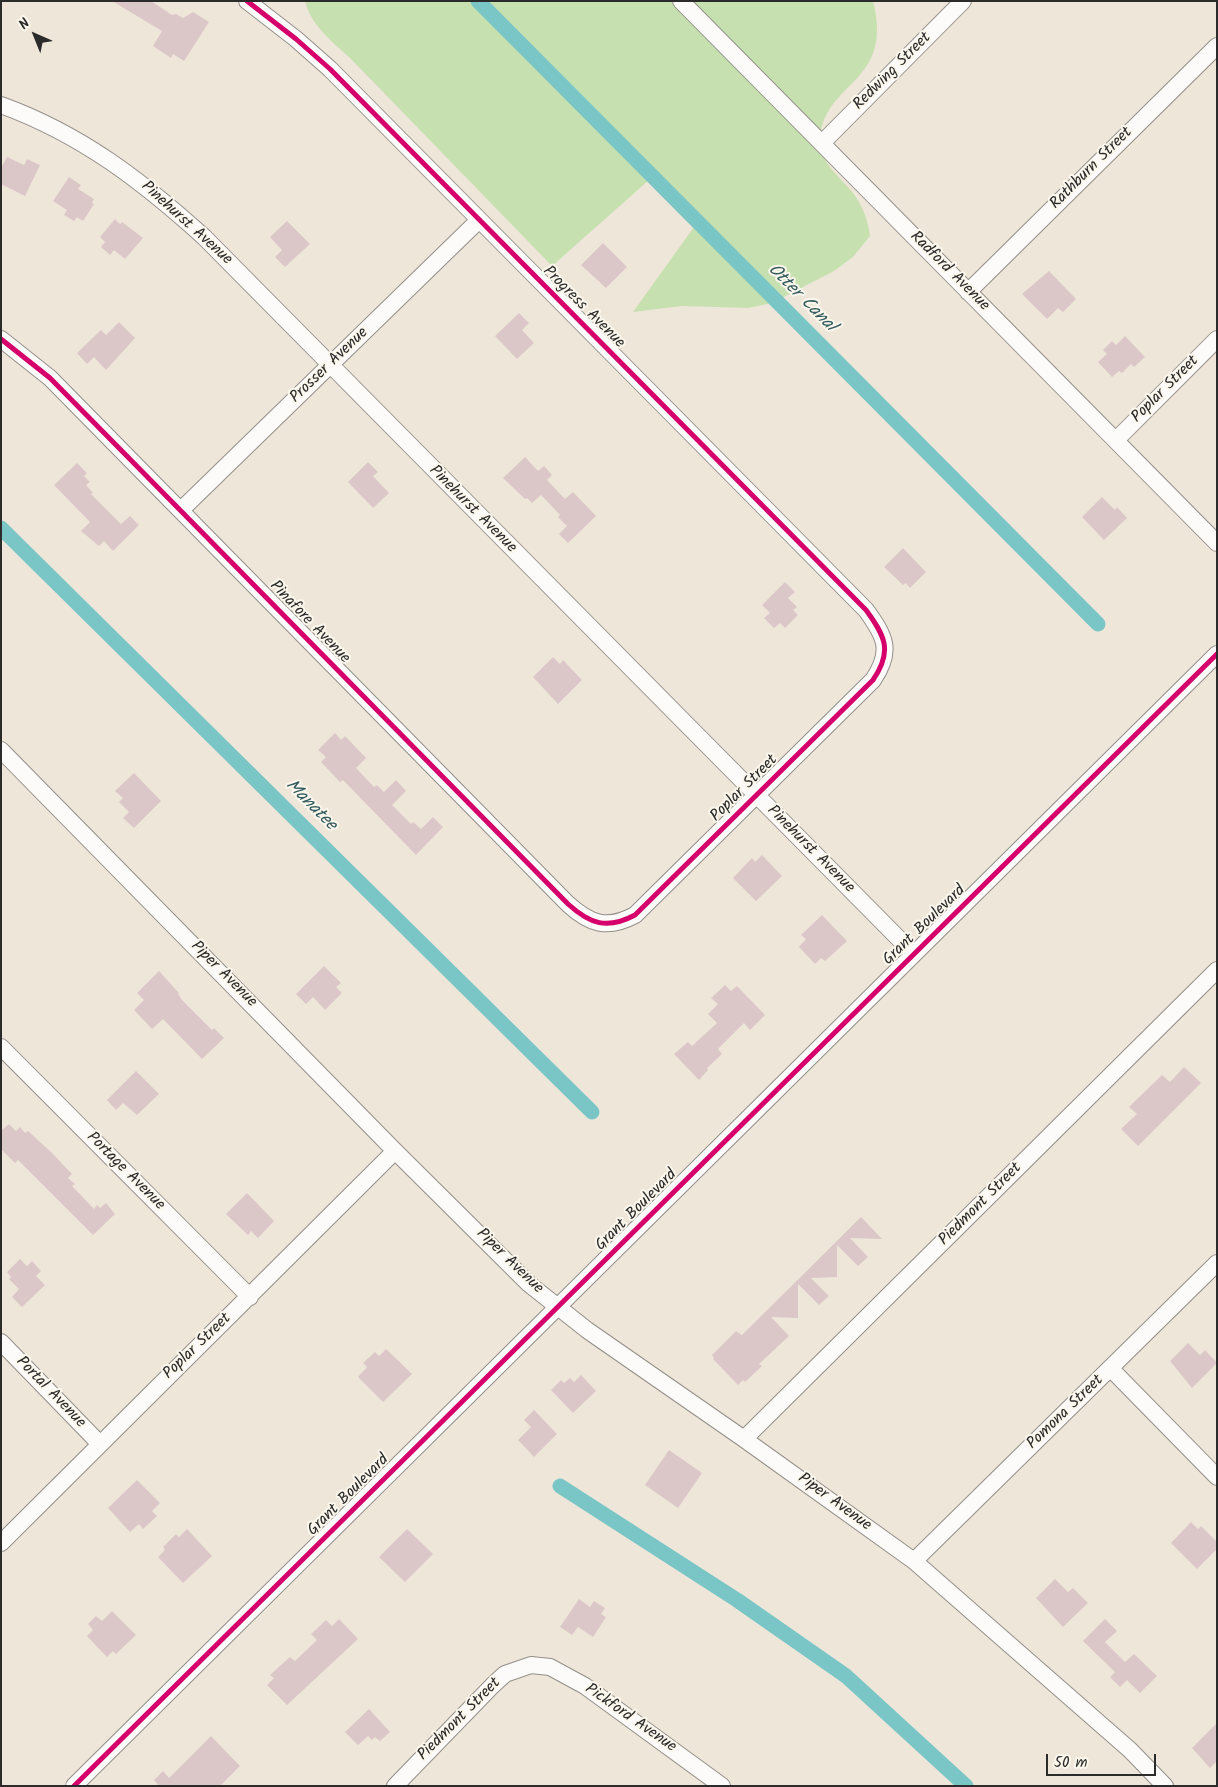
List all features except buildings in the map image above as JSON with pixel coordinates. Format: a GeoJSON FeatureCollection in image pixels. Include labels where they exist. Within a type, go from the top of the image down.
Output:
{"type":"FeatureCollection","features":[{"type":"Feature","properties":{"kind":"street","name":"Progress Avenue"},"geometry":{"type":"LineString","coordinates":[[247,1],[325,65],[866,610],[880,629],[886,646]]}},
{"type":"Feature","properties":{"kind":"street","name":"Radford Avenue"},"geometry":{"type":"LineString","coordinates":[[681,1],[1217,543]]}},
{"type":"Feature","properties":{"kind":"street","name":"Redwing Street"},"geometry":{"type":"LineString","coordinates":[[822,143],[963,1]]}},
{"type":"Feature","properties":{"kind":"street","name":"Rathburn Street"},"geometry":{"type":"LineString","coordinates":[[968,292],[1217,46]]}},
{"type":"Feature","properties":{"kind":"street","name":"Pinehurst Avenue"},"geometry":{"type":"LineString","coordinates":[[1,105],[63,132],[126,171],[204,238],[914,954]]}},
{"type":"Feature","properties":{"kind":"street","name":"Prosser Avenue"},"geometry":{"type":"LineString","coordinates":[[181,510],[478,221]]}},
{"type":"Feature","properties":{"kind":"street","name":"Pinafore Avenue"},"geometry":{"type":"LineString","coordinates":[[1,338],[50,378],[568,904],[581,916],[599,924]]}},
{"type":"Feature","properties":{"kind":"street","name":"Poplar Street"},"geometry":{"type":"LineString","coordinates":[[1116,440],[1217,339]]}},
{"type":"Feature","properties":{"kind":"street","name":"Poplar Street"},"geometry":{"type":"LineString","coordinates":[[599,924],[620,923],[635,915],[873,680],[882,666],[886,646]]}},
{"type":"Feature","properties":{"kind":"street","name":"Grant Boulevard"},"geometry":{"type":"LineString","coordinates":[[74,1786],[1217,654]]}},
{"type":"Feature","properties":{"kind":"street","name":"Piper Avenue"},"geometry":{"type":"LineString","coordinates":[[1,750],[395,1151],[529,1284],[557,1307],[668,1388],[744,1439],[914,1561],[1130,1750],[1165,1786]]}},
{"type":"Feature","properties":{"kind":"street","name":"Piedmont Street"},"geometry":{"type":"LineString","coordinates":[[744,1439],[1217,970]]}},
{"type":"Feature","properties":{"kind":"street","name":"Portage Avenue"},"geometry":{"type":"LineString","coordinates":[[1,1048],[250,1297]]}},
{"type":"Feature","properties":{"kind":"street","name":"Poplar Street"},"geometry":{"type":"LineString","coordinates":[[1,1543],[99,1443],[250,1297],[395,1151]]}},
{"type":"Feature","properties":{"kind":"street","name":"Pomona Street"},"geometry":{"type":"LineString","coordinates":[[914,1561],[1217,1264]]}},
{"type":"Feature","properties":{"kind":"street","name":"Portal Avenue"},"geometry":{"type":"LineString","coordinates":[[1,1342],[99,1443]]}},
{"type":"Feature","properties":{"kind":"street"},"geometry":{"type":"LineString","coordinates":[[1110,1369],[1217,1478]]}},
{"type":"Feature","properties":{"kind":"street","name":"Piedmont Street"},"geometry":{"type":"LineString","coordinates":[[395,1786],[504,1674],[531,1665]]}},
{"type":"Feature","properties":{"kind":"street","name":"Pickford Avenue"},"geometry":{"type":"LineString","coordinates":[[531,1665],[550,1667],[585,1686],[722,1786]]}},
{"type":"Feature","properties":{"kind":"green space"},"geometry":{"type":"Polygon","coordinates":[[[305,1],[873,1],[877,28],[874,49],[867,65],[857,79],[834,103],[825,118],[820,137],[820,147],[827,163],[859,202],[870,236],[853,257],[834,271],[772,303],[748,308],[682,306],[633,312],[694,227],[649,180],[552,266],[349,57],[322,32],[312,18],[305,1]]]}},
{"type":"Feature","properties":{"kind":"waterway","name":"Otter Canal"},"geometry":{"type":"LineString","coordinates":[[478,1],[1098,624]]}},
{"type":"Feature","properties":{"kind":"waterway","name":"Manatee"},"geometry":{"type":"LineString","coordinates":[[1,528],[592,1112]]}},
{"type":"Feature","properties":{"kind":"waterway"},"geometry":{"type":"LineString","coordinates":[[560,1486],[737,1600],[846,1676],[966,1786]]}},
{"type":"Feature","properties":{"kind":"cycle path"},"geometry":{"type":"LineString","coordinates":[[1,339],[50,378],[568,904],[591,920],[599,923],[616,922],[635,915],[873,680],[879,670],[885,652],[882,636],[866,610],[330,69],[296,39],[247,1]]}},
{"type":"Feature","properties":{"kind":"cycle path"},"geometry":{"type":"LineString","coordinates":[[74,1786],[1217,654]]}}]}
